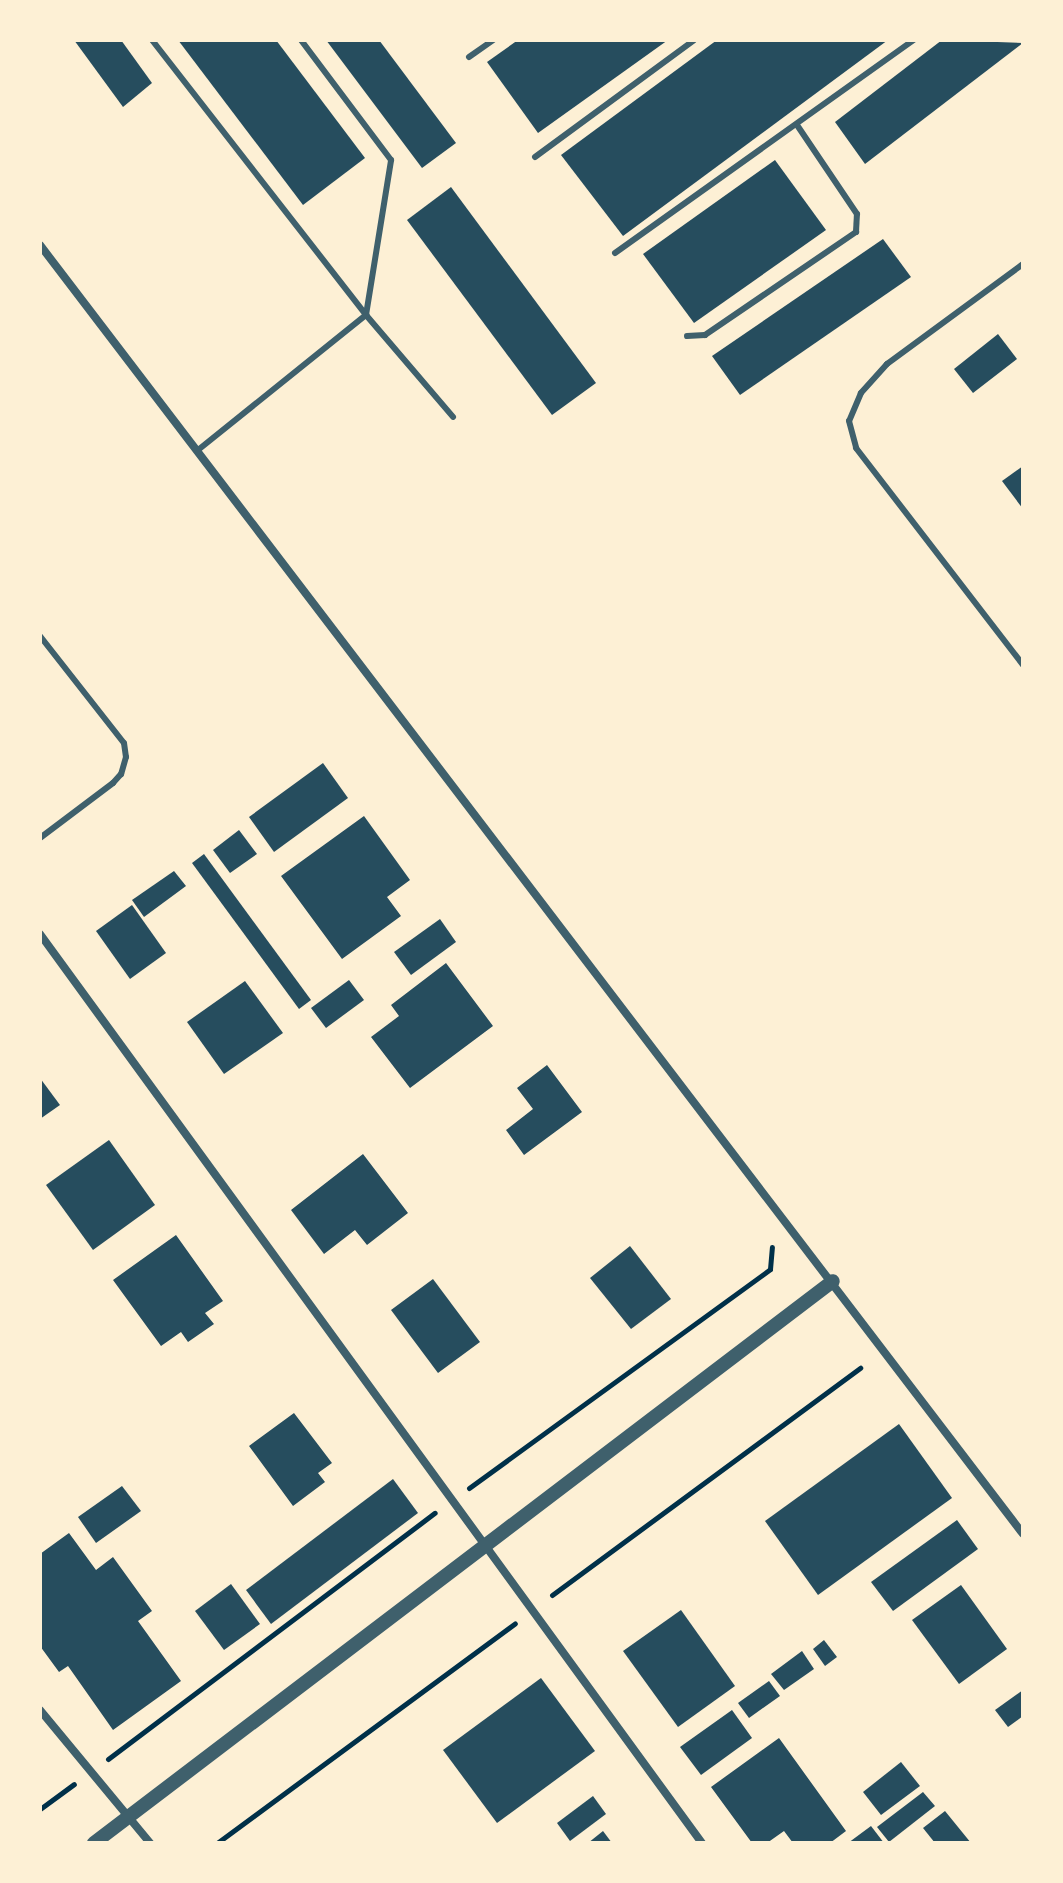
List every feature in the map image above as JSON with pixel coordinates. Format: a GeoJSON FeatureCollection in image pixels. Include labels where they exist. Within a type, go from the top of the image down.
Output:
{"type":"FeatureCollection","features":[{"type":"Feature","properties":{"kind":"street"},"geometry":{"type":"LineString","coordinates":[[40,245],[1023,1534]]}},
{"type":"Feature","properties":{"kind":"street"},"geometry":{"type":"LineString","coordinates":[[40,934],[484,1548],[702,1843]]}},
{"type":"Feature","properties":{"kind":"street"},"geometry":{"type":"LineString","coordinates":[[94,1843],[833,1281]]}},
{"type":"Feature","properties":{"kind":"street"},"geometry":{"type":"LineString","coordinates":[[40,1710],[150,1843]]}},
{"type":"Feature","properties":{"kind":"lane"},"geometry":{"type":"LineString","coordinates":[[152,40],[366,315],[453,417]]}},
{"type":"Feature","properties":{"kind":"lane"},"geometry":{"type":"LineString","coordinates":[[198,450],[366,315],[391,160],[301,40]]}},
{"type":"Feature","properties":{"kind":"lane"},"geometry":{"type":"LineString","coordinates":[[469,57],[493,40]]}},
{"type":"Feature","properties":{"kind":"lane"},"geometry":{"type":"LineString","coordinates":[[535,157],[694,40]]}},
{"type":"Feature","properties":{"kind":"lane"},"geometry":{"type":"LineString","coordinates":[[615,253],[914,40]]}},
{"type":"Feature","properties":{"kind":"lane"},"geometry":{"type":"LineString","coordinates":[[687,336],[705,335],[856,232],[857,214],[797,125]]}},
{"type":"Feature","properties":{"kind":"lane"},"geometry":{"type":"LineString","coordinates":[[1023,264],[887,364],[861,393],[849,421],[856,448],[1023,665]]}},
{"type":"Feature","properties":{"kind":"lane"},"geometry":{"type":"LineString","coordinates":[[40,636],[124,743],[126,757],[121,774],[113,783],[40,838]]}},
{"type":"Feature","properties":{"kind":"path"},"geometry":{"type":"LineString","coordinates":[[40,1809],[450,1501],[770,1269],[774,1257],[766,1236]]}},
{"type":"Feature","properties":{"kind":"building"},"geometry":{"type":"Polygon","coordinates":[[[74,40],[121,40],[152,83],[123,107],[74,40]]]}},
{"type":"Feature","properties":{"kind":"building"},"geometry":{"type":"Polygon","coordinates":[[[178,40],[276,40],[365,158],[303,205],[178,40]]]}},
{"type":"Feature","properties":{"kind":"building"},"geometry":{"type":"Polygon","coordinates":[[[326,40],[379,40],[456,143],[422,168],[326,40]]]}},
{"type":"Feature","properties":{"kind":"building"},"geometry":{"type":"Polygon","coordinates":[[[518,40],[668,40],[538,133],[487,62],[518,40]]]}},
{"type":"Feature","properties":{"kind":"building"},"geometry":{"type":"Polygon","coordinates":[[[717,40],[888,40],[623,236],[561,155],[717,40]]]}},
{"type":"Feature","properties":{"kind":"building"},"geometry":{"type":"Polygon","coordinates":[[[942,40],[1023,43],[865,164],[835,122],[942,40]]]}},
{"type":"Feature","properties":{"kind":"building"},"geometry":{"type":"Polygon","coordinates":[[[775,160],[826,230],[694,323],[643,254],[775,160]]]}},
{"type":"Feature","properties":{"kind":"building"},"geometry":{"type":"Polygon","coordinates":[[[451,187],[596,383],[552,415],[407,220],[451,187]]]}},
{"type":"Feature","properties":{"kind":"building"},"geometry":{"type":"Polygon","coordinates":[[[883,239],[911,277],[740,395],[712,356],[883,239]]]}},
{"type":"Feature","properties":{"kind":"building"},"geometry":{"type":"Polygon","coordinates":[[[998,334],[1017,359],[973,393],[954,369],[998,334]]]}},
{"type":"Feature","properties":{"kind":"building"},"geometry":{"type":"Polygon","coordinates":[[[1023,466],[1023,509],[1002,481],[1023,466]]]}},
{"type":"Feature","properties":{"kind":"building"},"geometry":{"type":"Polygon","coordinates":[[[323,763],[348,798],[274,852],[249,817],[323,763]]]}},
{"type":"Feature","properties":{"kind":"building"},"geometry":{"type":"Polygon","coordinates":[[[364,816],[410,880],[387,897],[401,916],[342,959],[281,876],[364,816]]]}},
{"type":"Feature","properties":{"kind":"building"},"geometry":{"type":"Polygon","coordinates":[[[239,830],[257,854],[230,873],[213,850],[239,830]]]}},
{"type":"Feature","properties":{"kind":"building"},"geometry":{"type":"Polygon","coordinates":[[[204,854],[311,1000],[299,1009],[192,863],[204,854]]]}},
{"type":"Feature","properties":{"kind":"building"},"geometry":{"type":"Polygon","coordinates":[[[174,871],[186,886],[144,917],[132,900],[174,871]]]}},
{"type":"Feature","properties":{"kind":"building"},"geometry":{"type":"Polygon","coordinates":[[[132,905],[166,953],[130,979],[96,931],[132,905]]]}},
{"type":"Feature","properties":{"kind":"building"},"geometry":{"type":"Polygon","coordinates":[[[440,919],[456,942],[411,975],[394,952],[440,919]]]}},
{"type":"Feature","properties":{"kind":"building"},"geometry":{"type":"Polygon","coordinates":[[[446,963],[493,1026],[410,1088],[371,1037],[399,1016],[391,1005],[446,963]]]}},
{"type":"Feature","properties":{"kind":"building"},"geometry":{"type":"Polygon","coordinates":[[[349,980],[364,1000],[326,1028],[311,1008],[349,980]]]}},
{"type":"Feature","properties":{"kind":"building"},"geometry":{"type":"Polygon","coordinates":[[[245,981],[283,1033],[224,1074],[187,1022],[245,981]]]}},
{"type":"Feature","properties":{"kind":"building"},"geometry":{"type":"Polygon","coordinates":[[[547,1065],[582,1112],[524,1155],[506,1130],[533,1109],[517,1088],[547,1065]]]}},
{"type":"Feature","properties":{"kind":"building"},"geometry":{"type":"Polygon","coordinates":[[[40,1078],[60,1105],[40,1119],[40,1078]]]}},
{"type":"Feature","properties":{"kind":"building"},"geometry":{"type":"Polygon","coordinates":[[[109,1140],[155,1205],[93,1250],[46,1185],[109,1140]]]}},
{"type":"Feature","properties":{"kind":"building"},"geometry":{"type":"Polygon","coordinates":[[[363,1154],[408,1213],[367,1245],[355,1230],[324,1254],[291,1210],[363,1154]]]}},
{"type":"Feature","properties":{"kind":"building"},"geometry":{"type":"Polygon","coordinates":[[[176,1235],[223,1301],[205,1313],[214,1324],[188,1342],[181,1332],[161,1346],[113,1280],[176,1235]]]}},
{"type":"Feature","properties":{"kind":"building"},"geometry":{"type":"Polygon","coordinates":[[[630,1246],[671,1299],[631,1329],[590,1278],[630,1246]]]}},
{"type":"Feature","properties":{"kind":"building"},"geometry":{"type":"Polygon","coordinates":[[[433,1279],[480,1342],[438,1373],[391,1310],[433,1279]]]}},
{"type":"Feature","properties":{"kind":"building"},"geometry":{"type":"Polygon","coordinates":[[[294,1413],[332,1463],[318,1473],[325,1482],[293,1506],[249,1446],[294,1413]]]}},
{"type":"Feature","properties":{"kind":"building"},"geometry":{"type":"Polygon","coordinates":[[[899,1424],[952,1498],[818,1595],[765,1521],[899,1424]]]}},
{"type":"Feature","properties":{"kind":"building"},"geometry":{"type":"Polygon","coordinates":[[[393,1479],[418,1513],[271,1624],[246,1590],[393,1479]]]}},
{"type":"Feature","properties":{"kind":"building"},"geometry":{"type":"Polygon","coordinates":[[[122,1486],[141,1511],[96,1543],[78,1517],[122,1486]]]}},
{"type":"Feature","properties":{"kind":"building"},"geometry":{"type":"Polygon","coordinates":[[[957,1520],[978,1549],[893,1611],[871,1582],[957,1520]]]}},
{"type":"Feature","properties":{"kind":"building"},"geometry":{"type":"Polygon","coordinates":[[[69,1533],[96,1570],[113,1557],[152,1611],[138,1621],[181,1681],[113,1730],[68,1666],[59,1672],[40,1646],[40,1554],[69,1533]]]}},
{"type":"Feature","properties":{"kind":"building"},"geometry":{"type":"Polygon","coordinates":[[[231,1584],[260,1624],[224,1650],[195,1611],[231,1584]]]}},
{"type":"Feature","properties":{"kind":"building"},"geometry":{"type":"Polygon","coordinates":[[[961,1585],[1007,1649],[959,1684],[912,1620],[961,1585]]]}},
{"type":"Feature","properties":{"kind":"building"},"geometry":{"type":"Polygon","coordinates":[[[681,1610],[735,1686],[678,1727],[623,1651],[681,1610]]]}},
{"type":"Feature","properties":{"kind":"building"},"geometry":{"type":"Polygon","coordinates":[[[824,1640],[837,1657],[825,1666],[813,1649],[824,1640]]]}},
{"type":"Feature","properties":{"kind":"building"},"geometry":{"type":"Polygon","coordinates":[[[802,1651],[814,1669],[784,1690],[771,1674],[802,1651]]]}},
{"type":"Feature","properties":{"kind":"building"},"geometry":{"type":"Polygon","coordinates":[[[541,1678],[595,1751],[497,1823],[443,1750],[541,1678]]]}},
{"type":"Feature","properties":{"kind":"building"},"geometry":{"type":"Polygon","coordinates":[[[769,1681],[780,1696],[749,1718],[738,1703],[769,1681]]]}},
{"type":"Feature","properties":{"kind":"building"},"geometry":{"type":"Polygon","coordinates":[[[1023,1690],[1023,1716],[1008,1727],[995,1710],[1023,1690]]]}},
{"type":"Feature","properties":{"kind":"building"},"geometry":{"type":"Polygon","coordinates":[[[732,1710],[752,1738],[701,1775],[680,1747],[732,1710]]]}},
{"type":"Feature","properties":{"kind":"building"},"geometry":{"type":"Polygon","coordinates":[[[779,1738],[846,1831],[830,1843],[793,1843],[784,1831],[767,1843],[752,1843],[711,1787],[779,1738]]]}},
{"type":"Feature","properties":{"kind":"building"},"geometry":{"type":"Polygon","coordinates":[[[901,1762],[920,1786],[881,1815],[863,1792],[901,1762]]]}},
{"type":"Feature","properties":{"kind":"building"},"geometry":{"type":"Polygon","coordinates":[[[923,1792],[935,1806],[889,1842],[877,1827],[923,1792]]]}},
{"type":"Feature","properties":{"kind":"building"},"geometry":{"type":"Polygon","coordinates":[[[593,1796],[606,1814],[570,1841],[557,1823],[593,1796]]]}},
{"type":"Feature","properties":{"kind":"building"},"geometry":{"type":"Polygon","coordinates":[[[945,1811],[971,1843],[935,1843],[923,1828],[945,1811]]]}},
{"type":"Feature","properties":{"kind":"building"},"geometry":{"type":"Polygon","coordinates":[[[871,1826],[884,1843],[848,1843],[871,1826]]]}},
{"type":"Feature","properties":{"kind":"building"},"geometry":{"type":"Polygon","coordinates":[[[603,1831],[612,1843],[588,1843],[603,1831]]]}}]}
